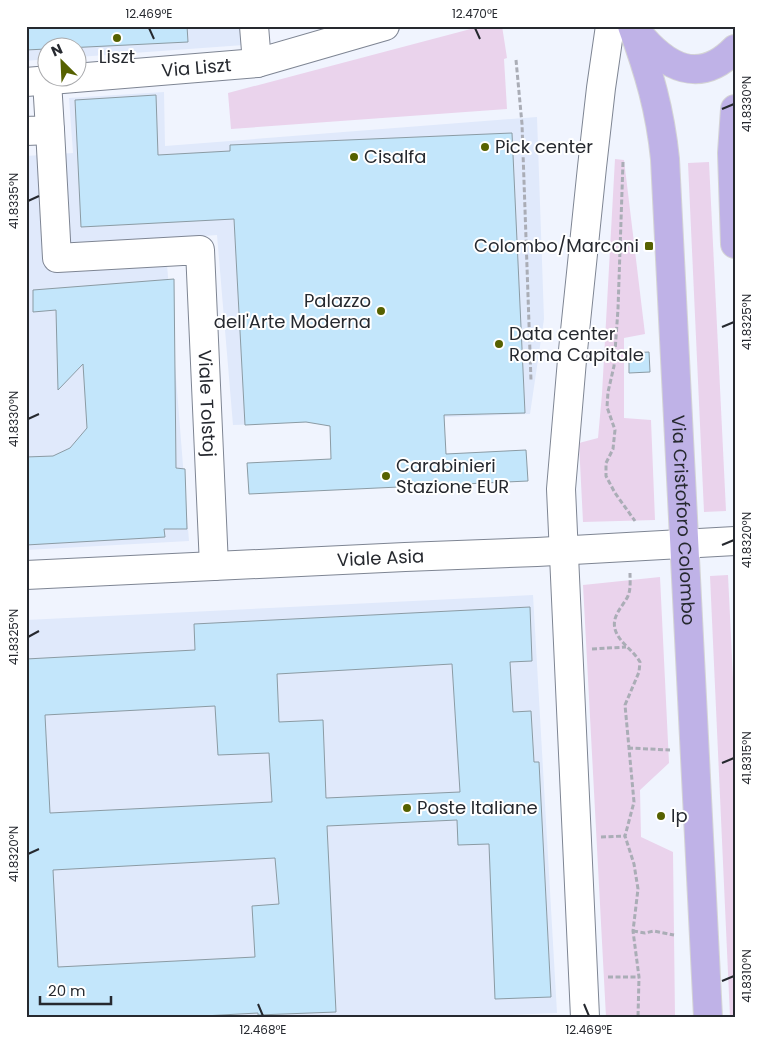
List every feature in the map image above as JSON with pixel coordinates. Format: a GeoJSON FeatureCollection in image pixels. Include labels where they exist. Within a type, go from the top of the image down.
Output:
{"type":"FeatureCollection","features":[{"type":"Feature","properties":{"kind":"main road"},"geometry":{"type":"LineString","coordinates":[[632,26],[654,51],[671,63],[687,69],[706,69],[724,59],[735,49]]}},
{"type":"Feature","properties":{"kind":"main road","name":"Via Cristoforo Colombo"},"geometry":{"type":"LineString","coordinates":[[632,26],[652,81],[666,159],[708,1017]]}},
{"type":"Feature","properties":{"kind":"main road"},"geometry":{"type":"LineString","coordinates":[[735,109],[732,162],[735,244]]}},
{"type":"Feature","properties":{"kind":"street"},"geometry":{"type":"LineString","coordinates":[[254,26],[256,64]]}},
{"type":"Feature","properties":{"kind":"street","name":"Via Liszt"},"geometry":{"type":"LineString","coordinates":[[162,252],[57,258],[38,130],[37,81],[256,64],[386,26]]}},
{"type":"Feature","properties":{"kind":"street"},"geometry":{"type":"LineString","coordinates":[[585,1017],[561,489],[562,460],[598,109],[610,26]]}},
{"type":"Feature","properties":{"kind":"street","name":"Viale Tolstoj"},"geometry":{"type":"LineString","coordinates":[[162,252],[200,250],[214,566]]}},
{"type":"Feature","properties":{"kind":"street","name":"Viale Asia"},"geometry":{"type":"LineString","coordinates":[[26,576],[563,551],[735,541]]}},
{"type":"Feature","properties":{"kind":"path"},"geometry":{"type":"LineString","coordinates":[[516,60],[522,124],[531,381]]}},
{"type":"Feature","properties":{"kind":"path"},"geometry":{"type":"LineString","coordinates":[[623,162],[618,309],[614,366],[607,406],[615,430],[613,449],[606,463],[606,476],[615,493],[638,525]]}},
{"type":"Feature","properties":{"kind":"path"},"geometry":{"type":"LineString","coordinates":[[630,579],[630,591],[617,613],[614,625],[616,631],[640,662],[639,672],[625,705],[634,802],[625,836],[634,864],[638,889],[633,931],[639,977],[638,1017]]}},
{"type":"Feature","properties":{"kind":"path"},"geometry":{"type":"LineString","coordinates":[[590,649],[627,646]]}},
{"type":"Feature","properties":{"kind":"path"},"geometry":{"type":"LineString","coordinates":[[628,748],[671,750]]}},
{"type":"Feature","properties":{"kind":"path"},"geometry":{"type":"LineString","coordinates":[[600,837],[625,836]]}},
{"type":"Feature","properties":{"kind":"path"},"geometry":{"type":"LineString","coordinates":[[633,931],[645,933],[654,931],[674,935]]}},
{"type":"Feature","properties":{"kind":"path"},"geometry":{"type":"LineString","coordinates":[[608,977],[639,977]]}},
{"type":"Feature","properties":{"kind":"shaded area"},"geometry":{"type":"Polygon","coordinates":[[[26,26],[243,26],[244,45],[88,56],[88,38],[38,38],[38,60],[26,61],[26,26]]]}},
{"type":"Feature","properties":{"kind":"shaded area"},"geometry":{"type":"Polygon","coordinates":[[[482,26],[502,26],[507,58],[504,59],[507,109],[231,129],[228,93],[482,26]]]}},
{"type":"Feature","properties":{"kind":"shaded area"},"geometry":{"type":"Polygon","coordinates":[[[164,92],[165,146],[537,117],[544,319],[530,414],[233,425],[217,235],[165,239],[189,541],[26,550],[26,156],[73,153],[69,98],[164,92]]]}},
{"type":"Feature","properties":{"kind":"shaded area"},"geometry":{"type":"Polygon","coordinates":[[[615,159],[624,160],[645,334],[624,338],[624,418],[651,420],[655,520],[583,522],[579,443],[598,438],[615,159]]]}},
{"type":"Feature","properties":{"kind":"shaded area"},"geometry":{"type":"Polygon","coordinates":[[[709,162],[726,511],[704,512],[688,163],[709,162]]]}},
{"type":"Feature","properties":{"kind":"shaded area"},"geometry":{"type":"Polygon","coordinates":[[[728,575],[735,720],[735,1017],[730,1017],[710,576],[728,575]]]}},
{"type":"Feature","properties":{"kind":"shaded area"},"geometry":{"type":"Polygon","coordinates":[[[660,577],[669,763],[640,790],[641,837],[673,852],[675,1017],[606,1017],[583,585],[660,577]]]}},
{"type":"Feature","properties":{"kind":"shaded area"},"geometry":{"type":"Polygon","coordinates":[[[533,595],[557,1013],[463,1017],[26,1017],[26,620],[533,595]]]}},
{"type":"Feature","properties":{"kind":"building"},"geometry":{"type":"Polygon","coordinates":[[[26,26],[187,26],[188,42],[88,47],[88,38],[38,38],[38,49],[26,50],[26,26]]]}},
{"type":"Feature","properties":{"kind":"building","name":"Palazzo dell'Arte Moderna"},"geometry":{"type":"Polygon","coordinates":[[[156,95],[158,155],[230,151],[230,145],[512,133],[525,413],[444,415],[446,454],[526,450],[528,481],[249,494],[247,463],[331,459],[330,426],[306,422],[245,425],[234,219],[81,227],[75,100],[156,95]]]}},
{"type":"Feature","properties":{"kind":"building"},"geometry":{"type":"Polygon","coordinates":[[[174,279],[176,468],[185,469],[187,529],[164,529],[165,537],[26,545],[26,457],[53,456],[70,448],[87,428],[83,364],[58,390],[56,310],[33,312],[33,290],[174,279]]]}},
{"type":"Feature","properties":{"kind":"building"},"geometry":{"type":"Polygon","coordinates":[[[649,352],[650,372],[629,373],[629,353],[649,352]]]}},
{"type":"Feature","properties":{"kind":"building","name":"Poste Italiane"},"geometry":{"type":"Polygon","coordinates":[[[530,607],[532,661],[510,662],[513,712],[531,711],[534,762],[539,762],[551,997],[495,999],[489,844],[458,845],[457,820],[327,826],[336,1012],[258,1015],[258,1013],[185,1017],[26,1017],[26,659],[195,650],[194,624],[530,607]],[[452,664],[277,674],[279,722],[323,720],[326,798],[460,792],[452,664]],[[215,706],[45,715],[50,813],[272,802],[269,753],[218,755],[215,706]],[[275,858],[53,870],[58,967],[255,957],[252,906],[279,904],[275,858]]]}},
{"type":"Feature","properties":{"kind":"place","name":"Liszt"},"geometry":{"type":"Point","coordinates":[117,38]}},
{"type":"Feature","properties":{"kind":"place","name":"Pick center"},"geometry":{"type":"Point","coordinates":[485,147]}},
{"type":"Feature","properties":{"kind":"place","name":"Cisalfa"},"geometry":{"type":"Point","coordinates":[354,157]}},
{"type":"Feature","properties":{"kind":"place","name":"Colombo/Marconi"},"geometry":{"type":"Point","coordinates":[649,246]}},
{"type":"Feature","properties":{"kind":"place","name":"Palazzo dell'Arte Moderna"},"geometry":{"type":"Point","coordinates":[381,311]}},
{"type":"Feature","properties":{"kind":"place","name":"Data center Roma Capitale"},"geometry":{"type":"Point","coordinates":[499,344]}},
{"type":"Feature","properties":{"kind":"place","name":"Carabinieri Stazione EUR"},"geometry":{"type":"Point","coordinates":[386,476]}},
{"type":"Feature","properties":{"kind":"place","name":"Poste Italiane"},"geometry":{"type":"Point","coordinates":[407,808]}},
{"type":"Feature","properties":{"kind":"place","name":"Ip"},"geometry":{"type":"Point","coordinates":[661,816]}}]}
